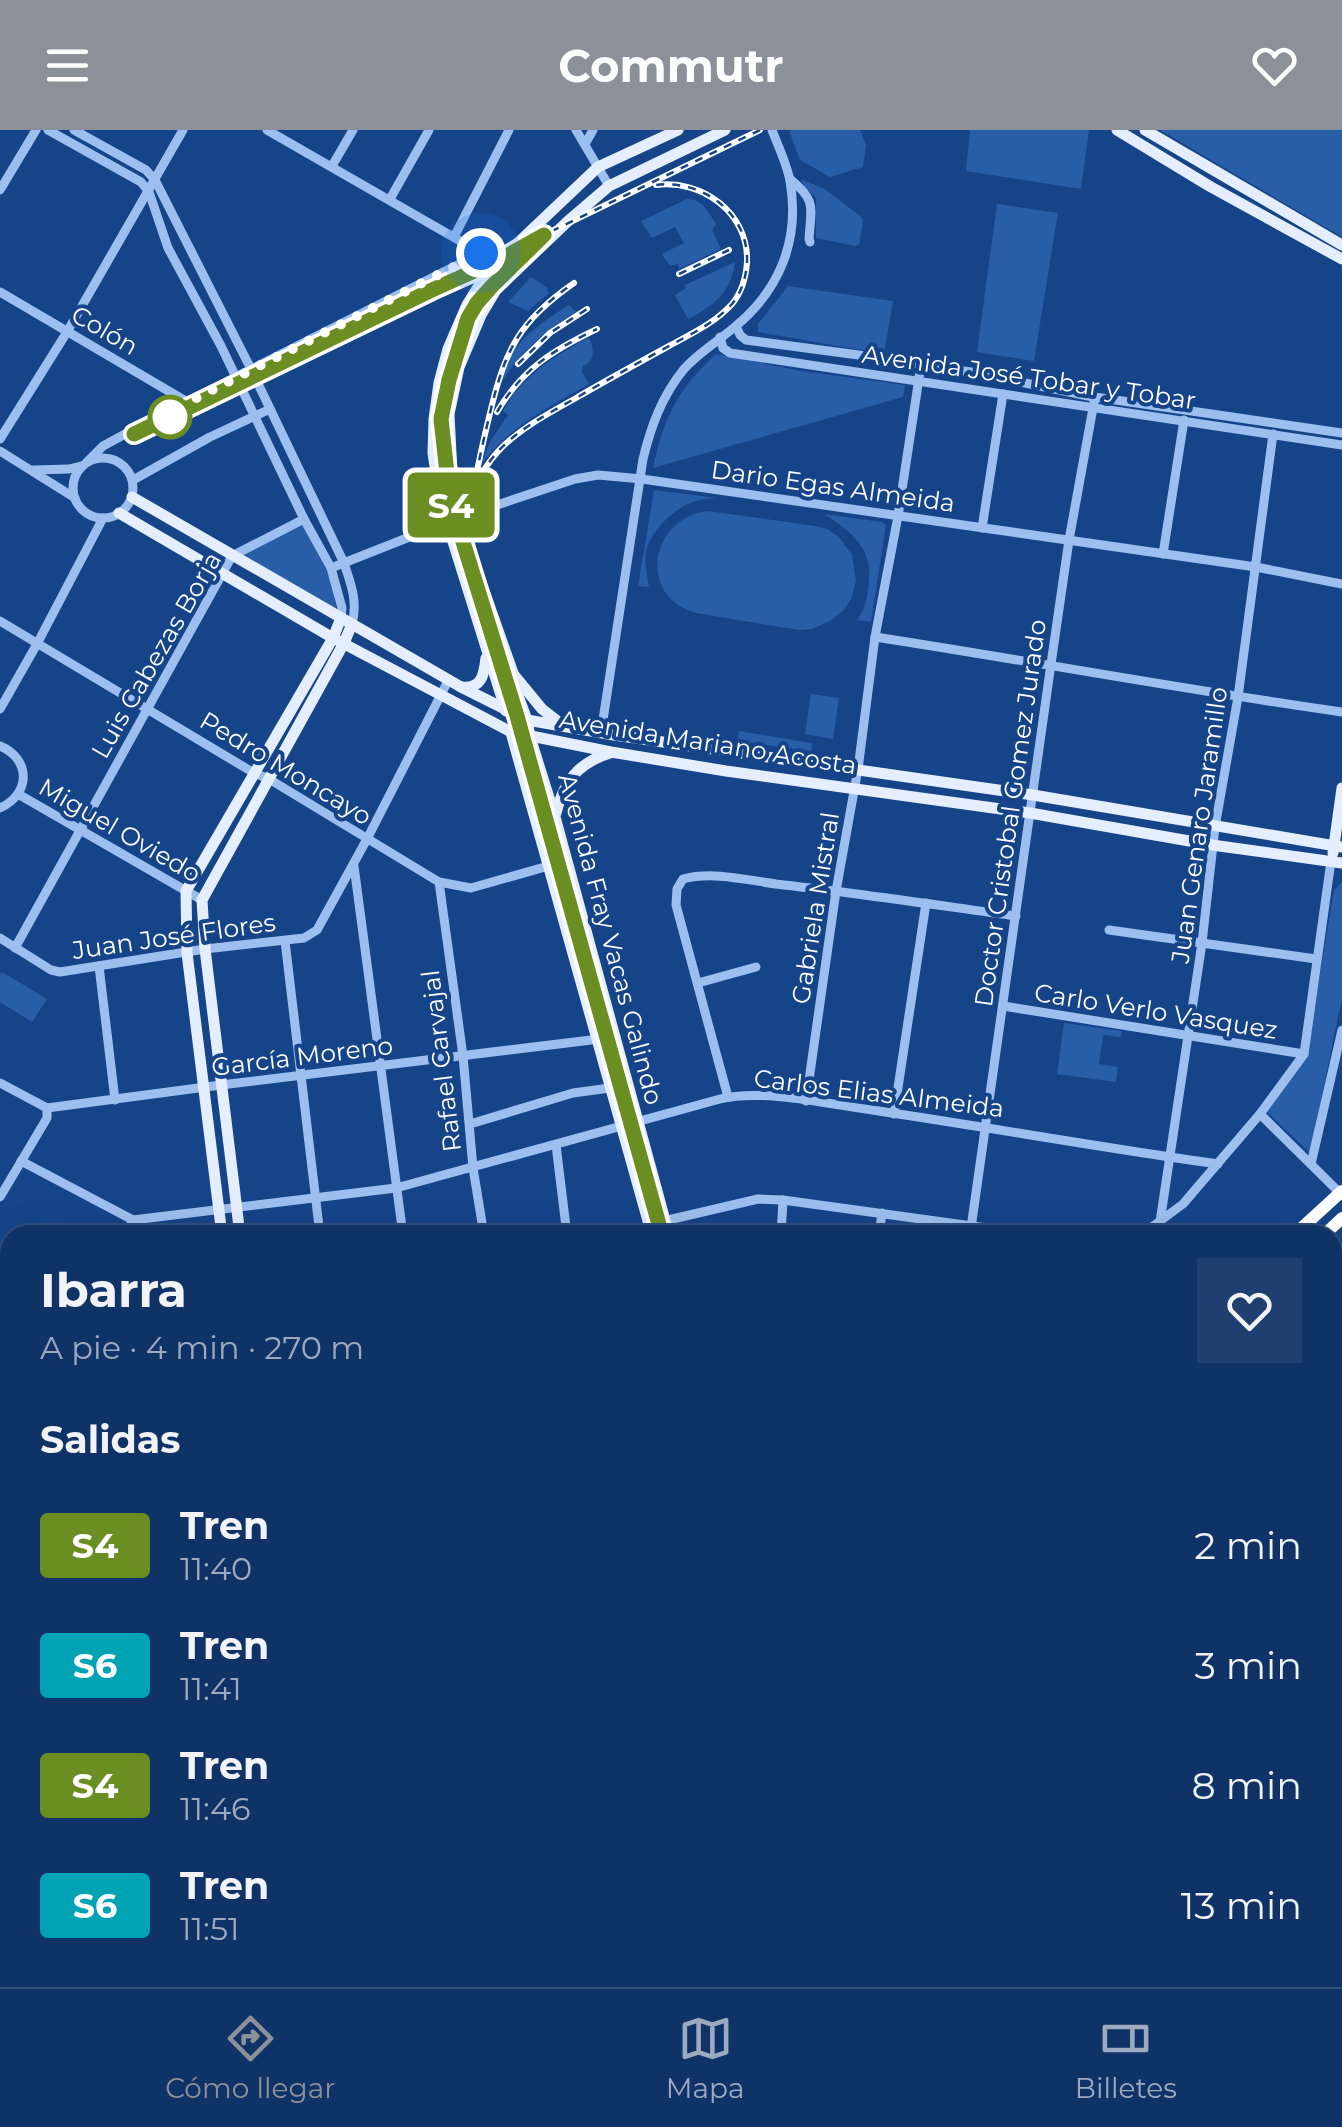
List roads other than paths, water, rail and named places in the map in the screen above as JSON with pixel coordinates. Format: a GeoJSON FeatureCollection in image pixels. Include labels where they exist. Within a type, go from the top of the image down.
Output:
{"type":"FeatureCollection","features":[{"type":"Feature","properties":{"kind":"highway"},"geometry":{"type":"LineString","coordinates":[[1305,1225],[1341,1193]]}},
{"type":"Feature","properties":{"kind":"main road","name":"Avenida Fray Vacas Galindo"},"geometry":{"type":"LineString","coordinates":[[649,1225],[505,709],[440,500],[433,453],[440,383],[457,324],[480,284],[598,167],[678,130]]}},
{"type":"Feature","properties":{"kind":"main road","name":"Avenida Fray Vacas Galindo"},"geometry":{"type":"LineString","coordinates":[[665,1225],[527,720],[461,517],[452,473],[449,414],[459,366],[496,290],[610,186],[726,130]]}},
{"type":"Feature","properties":{"kind":"main road"},"geometry":{"type":"LineString","coordinates":[[1144,130],[1219,172],[1342,259]]}},
{"type":"Feature","properties":{"kind":"main road"},"geometry":{"type":"LineString","coordinates":[[1124,132],[1211,187],[1342,245]]}},
{"type":"Feature","properties":{"kind":"main road"},"geometry":{"type":"LineString","coordinates":[[1211,187],[1219,172]]}},
{"type":"Feature","properties":{"kind":"main road","name":"Avenida Mariano Acosta"},"geometry":{"type":"LineString","coordinates":[[132,498],[461,687],[527,720],[1032,795],[1338,847]]}},
{"type":"Feature","properties":{"kind":"main road","name":"Avenida Mariano Acosta"},"geometry":{"type":"LineString","coordinates":[[119,513],[338,641],[511,732],[612,752],[1337,862]]}},
{"type":"Feature","properties":{"kind":"main road"},"geometry":{"type":"LineString","coordinates":[[239,1225],[202,900],[269,778],[346,621]]}},
{"type":"Feature","properties":{"kind":"main road"},"geometry":{"type":"LineString","coordinates":[[221,1225],[187,954],[186,891],[254,772],[338,641]]}},
{"type":"Feature","properties":{"kind":"main road"},"geometry":{"type":"LineString","coordinates":[[461,687],[470,688],[484,676],[487,648]]}},
{"type":"Feature","properties":{"kind":"main road"},"geometry":{"type":"LineString","coordinates":[[512,673],[542,709],[563,726]]}},
{"type":"Feature","properties":{"kind":"main road"},"geometry":{"type":"LineString","coordinates":[[555,817],[561,792],[571,777],[594,758],[612,752]]}},
{"type":"Feature","properties":{"kind":"main road"},"geometry":{"type":"LineString","coordinates":[[1337,862],[1342,788]]}},
{"type":"Feature","properties":{"kind":"street"},"geometry":{"type":"LineString","coordinates":[[0,190],[36,130]]}},
{"type":"Feature","properties":{"kind":"street"},"geometry":{"type":"LineString","coordinates":[[48,130],[141,182],[148,192],[168,248],[331,568],[346,621],[355,612],[354,593],[344,563],[155,180],[146,170],[74,130]]}},
{"type":"Feature","properties":{"kind":"street"},"geometry":{"type":"LineString","coordinates":[[0,439],[67,332],[183,130]]}},
{"type":"Feature","properties":{"kind":"street"},"geometry":{"type":"LineString","coordinates":[[332,166],[353,130]]}},
{"type":"Feature","properties":{"kind":"street"},"geometry":{"type":"LineString","coordinates":[[390,200],[429,130]]}},
{"type":"Feature","properties":{"kind":"street"},"geometry":{"type":"LineString","coordinates":[[454,237],[507,133],[494,130]]}},
{"type":"Feature","properties":{"kind":"street"},"geometry":{"type":"LineString","coordinates":[[576,130],[610,186]]}},
{"type":"Feature","properties":{"kind":"street"},"geometry":{"type":"LineString","coordinates":[[585,144],[593,130]]}},
{"type":"Feature","properties":{"kind":"street"},"geometry":{"type":"LineString","coordinates":[[601,733],[648,437],[662,403],[687,366],[768,294],[782,269],[791,224],[790,178],[772,130]]}},
{"type":"Feature","properties":{"kind":"street"},"geometry":{"type":"LineString","coordinates":[[272,131],[481,253],[522,264]]}},
{"type":"Feature","properties":{"kind":"street"},"geometry":{"type":"LineString","coordinates":[[790,178],[809,196],[810,242]]}},
{"type":"Feature","properties":{"kind":"street"},"geometry":{"type":"LineString","coordinates":[[75,498],[74,480],[103,446],[481,253]]}},
{"type":"Feature","properties":{"kind":"street","name":"Colón"},"geometry":{"type":"LineString","coordinates":[[0,292],[189,402]]}},
{"type":"Feature","properties":{"kind":"street","name":"Avenida José Tobar y Tobar"},"geometry":{"type":"LineString","coordinates":[[736,326],[746,340],[1342,434]]}},
{"type":"Feature","properties":{"kind":"street","name":"Avenida José Tobar y Tobar"},"geometry":{"type":"LineString","coordinates":[[720,336],[723,348],[730,353],[1342,445]]}},
{"type":"Feature","properties":{"kind":"street","name":"Gabriela Mistral"},"geometry":{"type":"LineString","coordinates":[[806,1101],[875,637],[921,365]]}},
{"type":"Feature","properties":{"kind":"street"},"geometry":{"type":"LineString","coordinates":[[982,528],[1003,394]]}},
{"type":"Feature","properties":{"kind":"street","name":"Doctor Cristobal Gomez Jurado"},"geometry":{"type":"LineString","coordinates":[[972,1225],[1069,540],[1094,396]]}},
{"type":"Feature","properties":{"kind":"street"},"geometry":{"type":"LineString","coordinates":[[132,480],[270,409]]}},
{"type":"Feature","properties":{"kind":"street"},"geometry":{"type":"LineString","coordinates":[[1164,554],[1184,420]]}},
{"type":"Feature","properties":{"kind":"street","name":"Juan Genaro Jaramillo"},"geometry":{"type":"LineString","coordinates":[[1160,1222],[1273,434]]}},
{"type":"Feature","properties":{"kind":"street"},"geometry":{"type":"LineString","coordinates":[[0,451],[75,498],[86,512],[103,518],[119,513],[132,498],[132,480],[122,464],[114,460],[105,458],[69,470],[34,470]]}},
{"type":"Feature","properties":{"kind":"street","name":"Dario Egas Almeida"},"geometry":{"type":"LineString","coordinates":[[331,568],[461,517],[575,479],[598,476],[1069,540],[1342,584]]}},
{"type":"Feature","properties":{"kind":"street"},"geometry":{"type":"LineString","coordinates":[[0,709],[103,518]]}},
{"type":"Feature","properties":{"kind":"street","name":"Luis Cabezas Borja"},"geometry":{"type":"LineString","coordinates":[[15,948],[232,556],[304,519]]}},
{"type":"Feature","properties":{"kind":"street","name":"Pedro Moncayo"},"geometry":{"type":"LineString","coordinates":[[0,621],[439,882],[471,888],[566,861]]}},
{"type":"Feature","properties":{"kind":"street"},"geometry":{"type":"LineString","coordinates":[[875,637],[1342,712]]}},
{"type":"Feature","properties":{"kind":"street","name":"Juan José Flores"},"geometry":{"type":"LineString","coordinates":[[0,938],[56,971],[304,938],[317,930],[449,680]]}},
{"type":"Feature","properties":{"kind":"street"},"geometry":{"type":"LineString","coordinates":[[0,746],[13,753],[22,768],[18,794],[0,808]]}},
{"type":"Feature","properties":{"kind":"street","name":"Miguel Oviedo"},"geometry":{"type":"LineString","coordinates":[[18,794],[202,900]]}},
{"type":"Feature","properties":{"kind":"street"},"geometry":{"type":"LineString","coordinates":[[1156,1225],[1184,1204],[1260,1114],[1304,1054],[1327,892],[1337,862]]}},
{"type":"Feature","properties":{"kind":"street"},"geometry":{"type":"LineString","coordinates":[[354,864],[402,1225]]}},
{"type":"Feature","properties":{"kind":"street"},"geometry":{"type":"LineString","coordinates":[[728,1098],[676,905],[677,889],[683,879],[696,875],[836,890],[1016,916]]}},
{"type":"Feature","properties":{"kind":"street"},"geometry":{"type":"LineString","coordinates":[[1327,892],[1342,881]]}},
{"type":"Feature","properties":{"kind":"street","name":"Rafael Carvajal"},"geometry":{"type":"LineString","coordinates":[[439,882],[482,1225]]}},
{"type":"Feature","properties":{"kind":"street"},"geometry":{"type":"LineString","coordinates":[[894,1114],[926,903]]}},
{"type":"Feature","properties":{"kind":"street"},"geometry":{"type":"LineString","coordinates":[[1109,930],[1316,959]]}},
{"type":"Feature","properties":{"kind":"street"},"geometry":{"type":"LineString","coordinates":[[285,941],[319,1225]]}},
{"type":"Feature","properties":{"kind":"street"},"geometry":{"type":"LineString","coordinates":[[99,966],[115,1100]]}},
{"type":"Feature","properties":{"kind":"street"},"geometry":{"type":"LineString","coordinates":[[698,984],[756,967]]}},
{"type":"Feature","properties":{"kind":"street","name":"Carlo Verlo Vasquez"},"geometry":{"type":"LineString","coordinates":[[1002,1006],[1304,1054]]}},
{"type":"Feature","properties":{"kind":"street"},"geometry":{"type":"LineString","coordinates":[[1311,1164],[1339,1059],[1342,1030]]}},
{"type":"Feature","properties":{"kind":"street","name":"García Moreno"},"geometry":{"type":"LineString","coordinates":[[47,1108],[616,1038]]}},
{"type":"Feature","properties":{"kind":"street"},"geometry":{"type":"LineString","coordinates":[[0,1082],[47,1108],[46,1118],[0,1197]]}},
{"type":"Feature","properties":{"kind":"street"},"geometry":{"type":"LineString","coordinates":[[470,1124],[573,1094],[610,1088]]}},
{"type":"Feature","properties":{"kind":"street","name":"Carlos Elias Almeida"},"geometry":{"type":"LineString","coordinates":[[133,1220],[396,1188],[749,1095],[984,1126],[1218,1164]]}},
{"type":"Feature","properties":{"kind":"street"},"geometry":{"type":"LineString","coordinates":[[1260,1114],[1341,1193]]}},
{"type":"Feature","properties":{"kind":"street"},"geometry":{"type":"LineString","coordinates":[[556,1145],[566,1225]]}},
{"type":"Feature","properties":{"kind":"street"},"geometry":{"type":"LineString","coordinates":[[21,1161],[133,1220],[130,1225]]}},
{"type":"Feature","properties":{"kind":"street"},"geometry":{"type":"LineString","coordinates":[[664,1221],[758,1198],[945,1225]]}},
{"type":"Feature","properties":{"kind":"street"},"geometry":{"type":"LineString","coordinates":[[782,1225],[783,1200]]}},
{"type":"Feature","properties":{"kind":"street"},"geometry":{"type":"LineString","coordinates":[[880,1225],[882,1213]]}},
{"type":"Feature","properties":{"kind":"railway"},"geometry":{"type":"LineString","coordinates":[[134,434],[760,130]]}},
{"type":"Feature","properties":{"kind":"railway"},"geometry":{"type":"LineString","coordinates":[[467,538],[476,487],[498,451],[553,411],[702,328],[725,311],[738,294],[746,268],[746,244],[731,215],[706,194],[690,188],[656,185]]}},
{"type":"Feature","properties":{"kind":"railway"},"geometry":{"type":"LineString","coordinates":[[544,235],[492,286],[468,318],[441,419],[450,500],[517,716],[659,1225]]}},
{"type":"Feature","properties":{"kind":"railway"},"geometry":{"type":"LineString","coordinates":[[679,274],[729,250]]}},
{"type":"Feature","properties":{"kind":"railway"},"geometry":{"type":"LineString","coordinates":[[476,476],[509,354],[527,324],[574,283]]}},
{"type":"Feature","properties":{"kind":"railway"},"geometry":{"type":"LineString","coordinates":[[518,364],[550,333],[587,309]]}},
{"type":"Feature","properties":{"kind":"railway"},"geometry":{"type":"LineString","coordinates":[[497,412],[517,384],[540,362],[597,329]]}},
{"type":"Feature","properties":{"kind":"train","name":"S4"},"geometry":{"type":"LineString","coordinates":[[134,434],[544,235],[492,286],[468,318],[441,419],[450,500],[517,716],[659,1225]]}}]}
